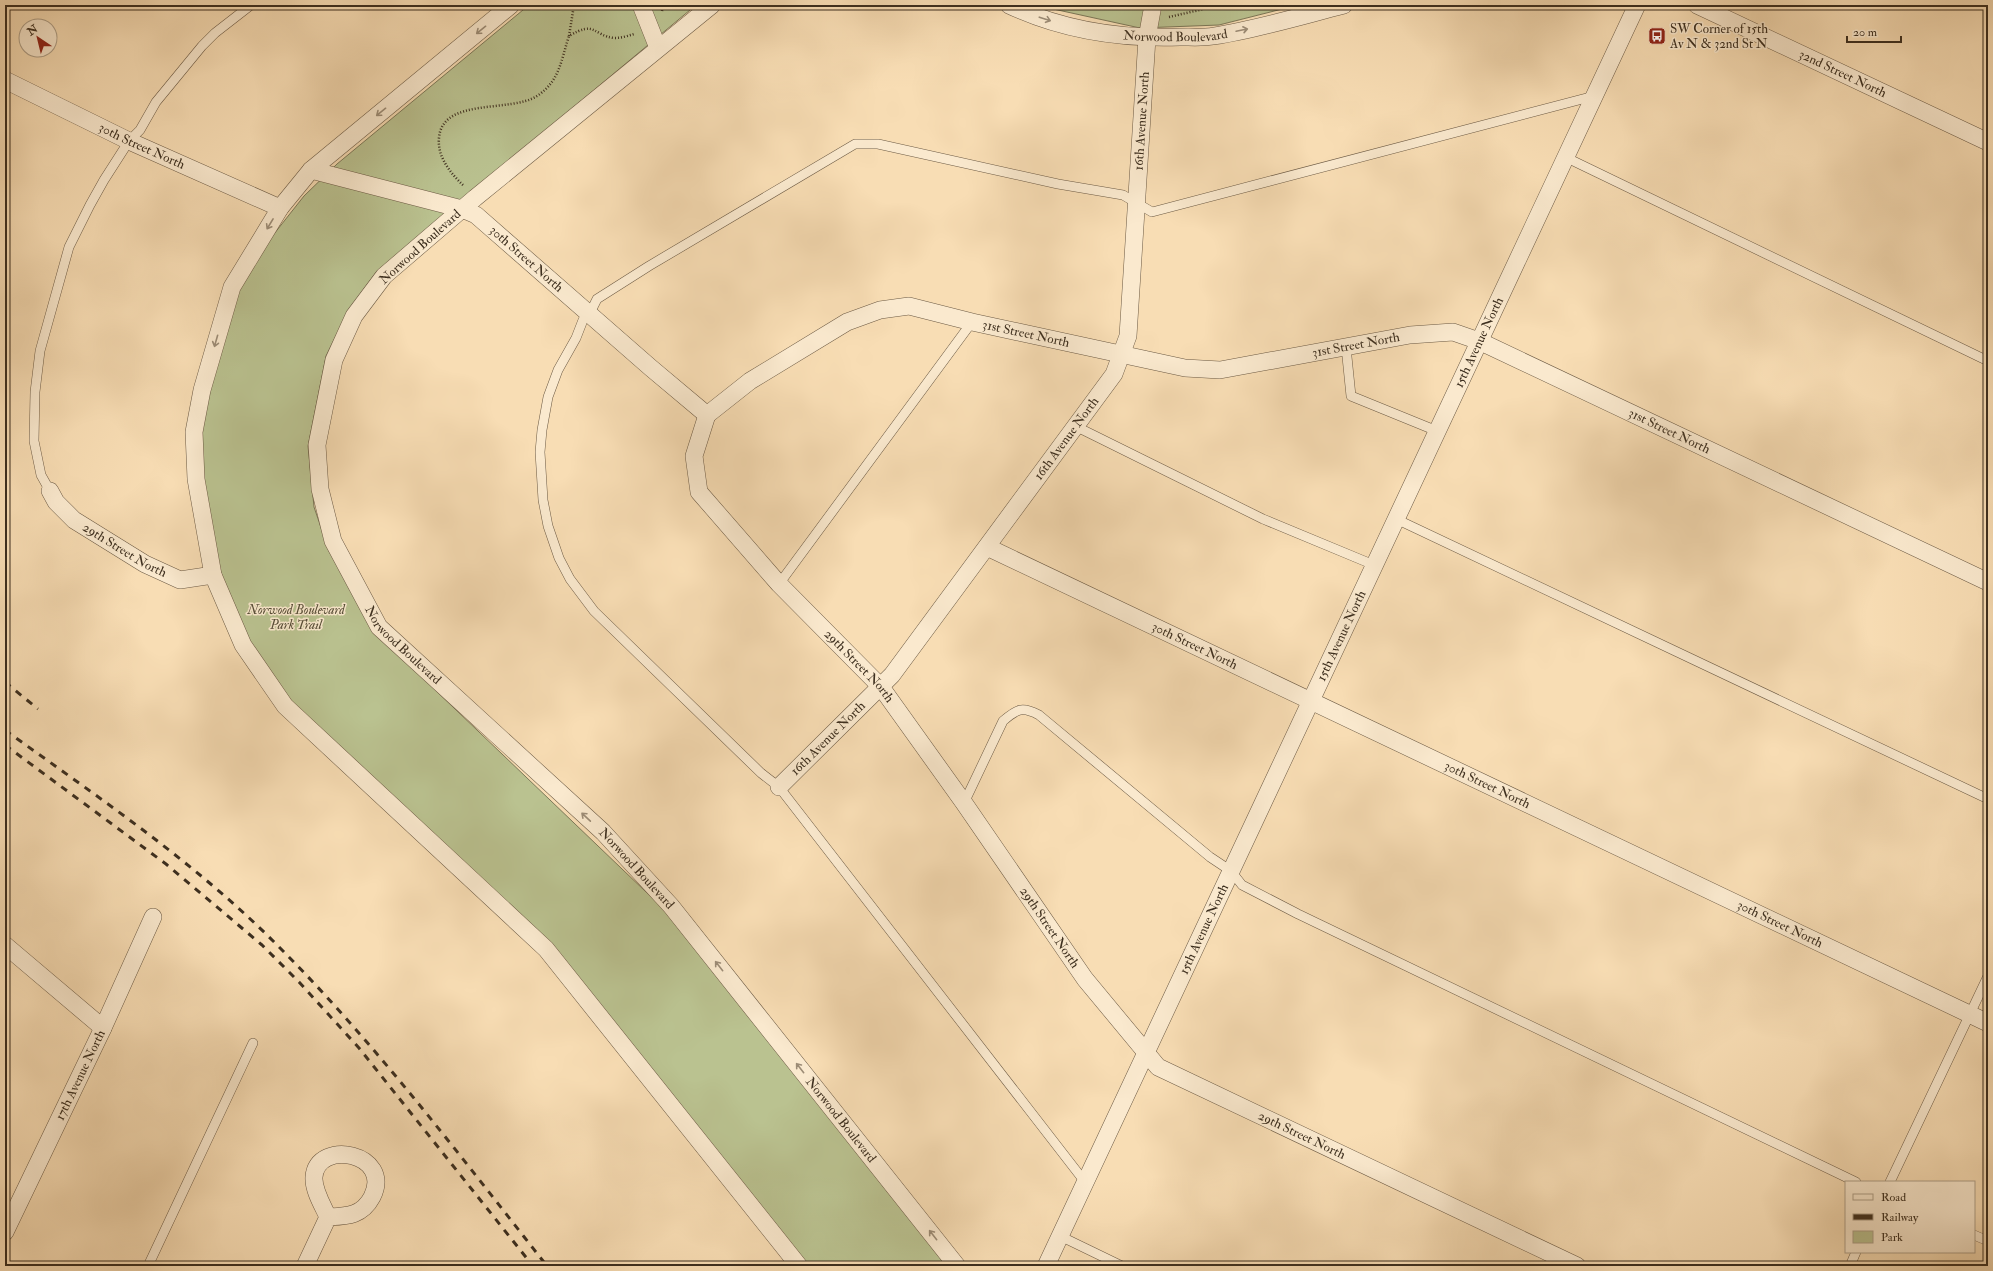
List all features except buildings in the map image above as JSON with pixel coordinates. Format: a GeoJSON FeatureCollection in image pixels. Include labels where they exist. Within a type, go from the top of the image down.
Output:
{"type":"FeatureCollection","features":[{"type":"Feature","properties":{"kind":"street"},"geometry":{"type":"LineString","coordinates":[[511,5],[311,170],[280,208],[232,287],[202,390],[194,432],[196,479],[213,576],[243,645],[285,706],[546,949],[799,1266]]}},
{"type":"Feature","properties":{"kind":"street"},"geometry":{"type":"LineString","coordinates":[[641,5],[658,48]]}},
{"type":"Feature","properties":{"kind":"street","name":"Norwood Boulevard"},"geometry":{"type":"LineString","coordinates":[[712,5],[462,209],[384,276],[354,316],[334,360],[317,445],[320,489],[333,541],[380,627],[603,832],[671,906],[957,1266]]}},
{"type":"Feature","properties":{"kind":"street","name":"Norwood Boulevard"},"geometry":{"type":"LineString","coordinates":[[1008,5],[1026,13],[1062,25],[1098,32],[1147,38],[1212,36],[1281,22],[1344,5]]}},
{"type":"Feature","properties":{"kind":"street","name":"15th Avenue North"},"geometry":{"type":"LineString","coordinates":[[1046,1266],[1637,5]]}},
{"type":"Feature","properties":{"kind":"street","name":"32nd Street North"},"geometry":{"type":"LineString","coordinates":[[1697,5],[1988,142]]}},
{"type":"Feature","properties":{"kind":"street","name":"16th Avenue North"},"geometry":{"type":"LineString","coordinates":[[779,787],[892,675],[1114,374],[1128,336],[1147,38],[1152,10]]}},
{"type":"Feature","properties":{"kind":"street","name":"30th Street North"},"geometry":{"type":"LineString","coordinates":[[5,80],[129,140],[280,208]]}},
{"type":"Feature","properties":{"kind":"street","name":"30th Street North"},"geometry":{"type":"LineString","coordinates":[[311,170],[462,209],[476,215],[589,315],[707,415]]}},
{"type":"Feature","properties":{"kind":"street","name":"31st Street North"},"geometry":{"type":"LineString","coordinates":[[707,415],[750,381],[847,322],[880,310],[909,306],[972,322],[1122,353],[1185,368],[1220,370],[1410,335],[1453,332],[1479,341],[1988,582]]}},
{"type":"Feature","properties":{"kind":"street","name":"29th Street North"},"geometry":{"type":"LineString","coordinates":[[707,415],[694,456],[699,492],[779,584],[881,687],[964,803],[1085,978],[1146,1053],[1161,1068],[1577,1266]]}},
{"type":"Feature","properties":{"kind":"street","name":"29th Street North"},"geometry":{"type":"LineString","coordinates":[[50,491],[56,502],[74,520],[145,564],[180,580],[213,576]]}},
{"type":"Feature","properties":{"kind":"street","name":"30th Street North"},"geometry":{"type":"LineString","coordinates":[[986,547],[1988,1024]]}},
{"type":"Feature","properties":{"kind":"street","name":"17th Avenue North"},"geometry":{"type":"LineString","coordinates":[[5,1232],[103,1028],[153,917]]}},
{"type":"Feature","properties":{"kind":"street"},"geometry":{"type":"LineString","coordinates":[[5,945],[103,1028]]}},
{"type":"Feature","properties":{"kind":"street"},"geometry":{"type":"LineString","coordinates":[[305,1266],[328,1217]]}},
{"type":"Feature","properties":{"kind":"lane"},"geometry":{"type":"LineString","coordinates":[[50,491],[41,475],[34,441],[35,392],[40,351],[69,247],[90,204],[129,140],[140,130],[156,102],[202,46],[215,33],[251,5]]}},
{"type":"Feature","properties":{"kind":"lane"},"geometry":{"type":"LineString","coordinates":[[1085,1182],[779,787],[755,768],[594,611],[570,578],[559,558],[548,526],[543,500],[540,452],[548,397],[558,370],[576,338],[583,320],[589,315],[597,299],[669,254],[855,144],[878,144],[1058,184],[1123,196],[1152,212],[1594,96]]}},
{"type":"Feature","properties":{"kind":"lane"},"geometry":{"type":"LineString","coordinates":[[1565,157],[1988,361]]}},
{"type":"Feature","properties":{"kind":"lane"},"geometry":{"type":"LineString","coordinates":[[779,584],[972,322]]}},
{"type":"Feature","properties":{"kind":"lane"},"geometry":{"type":"LineString","coordinates":[[1346,347],[1351,396],[1438,431]]}},
{"type":"Feature","properties":{"kind":"lane"},"geometry":{"type":"LineString","coordinates":[[1075,426],[1263,519],[1374,565]]}},
{"type":"Feature","properties":{"kind":"lane"},"geometry":{"type":"LineString","coordinates":[[1396,519],[1988,799]]}},
{"type":"Feature","properties":{"kind":"lane"},"geometry":{"type":"LineString","coordinates":[[964,803],[1003,721],[1014,712],[1023,709],[1030,710],[1039,715],[1210,857],[1231,871],[1242,885],[1298,914],[1854,1181]]}},
{"type":"Feature","properties":{"kind":"lane"},"geometry":{"type":"LineString","coordinates":[[1890,1181],[1988,976]]}},
{"type":"Feature","properties":{"kind":"lane"},"geometry":{"type":"LineString","coordinates":[[148,1266],[253,1043]]}},
{"type":"Feature","properties":{"kind":"lane"},"geometry":{"type":"LineString","coordinates":[[1975,1235],[1988,1241]]}},
{"type":"Feature","properties":{"kind":"lane"},"geometry":{"type":"LineString","coordinates":[[1060,1236],[1122,1266]]}},
{"type":"Feature","properties":{"kind":"lane"},"geometry":{"type":"LineString","coordinates":[[1850,1266],[1856,1253]]}},
{"type":"Feature","properties":{"kind":"path"},"geometry":{"type":"LineString","coordinates":[[466,188],[452,175],[438,150],[440,129],[448,119],[461,112],[478,108],[518,104],[527,102],[538,95],[558,75],[569,36],[574,5]]}},
{"type":"Feature","properties":{"kind":"path"},"geometry":{"type":"LineString","coordinates":[[1103,5],[1114,8],[1134,7],[1152,10],[1161,18],[1221,5]]}},
{"type":"Feature","properties":{"kind":"path"},"geometry":{"type":"LineString","coordinates":[[569,36],[587,28],[596,30],[614,38],[639,33]]}},
{"type":"Feature","properties":{"kind":"green space","name":"Norwood Boulevard Park Trail"},"geometry":{"type":"Polygon","coordinates":[[[529,5],[696,5],[377,271],[350,308],[326,356],[308,446],[314,507],[329,551],[383,640],[669,914],[948,1266],[799,1266],[546,949],[285,706],[213,575],[194,432],[232,287],[304,196],[337,164],[529,5]]]}},
{"type":"Feature","properties":{"kind":"green space"},"geometry":{"type":"Polygon","coordinates":[[[1035,5],[1298,5],[1219,25],[1140,28],[1035,5]]]}},
{"type":"Feature","properties":{"kind":"railway"},"geometry":{"type":"LineString","coordinates":[[5,682],[38,709]]}},
{"type":"Feature","properties":{"kind":"railway"},"geometry":{"type":"LineString","coordinates":[[5,730],[172,853],[205,879],[266,934],[304,973],[377,1054],[446,1138],[547,1266]]}},
{"type":"Feature","properties":{"kind":"railway"},"geometry":{"type":"LineString","coordinates":[[5,745],[166,864],[262,945],[299,982],[359,1048],[533,1266]]}},
{"type":"Feature","properties":{"kind":"place","name":"SW Corner of 15th Av N & 32nd St N"},"geometry":{"type":"Point","coordinates":[1657,36]}}]}
